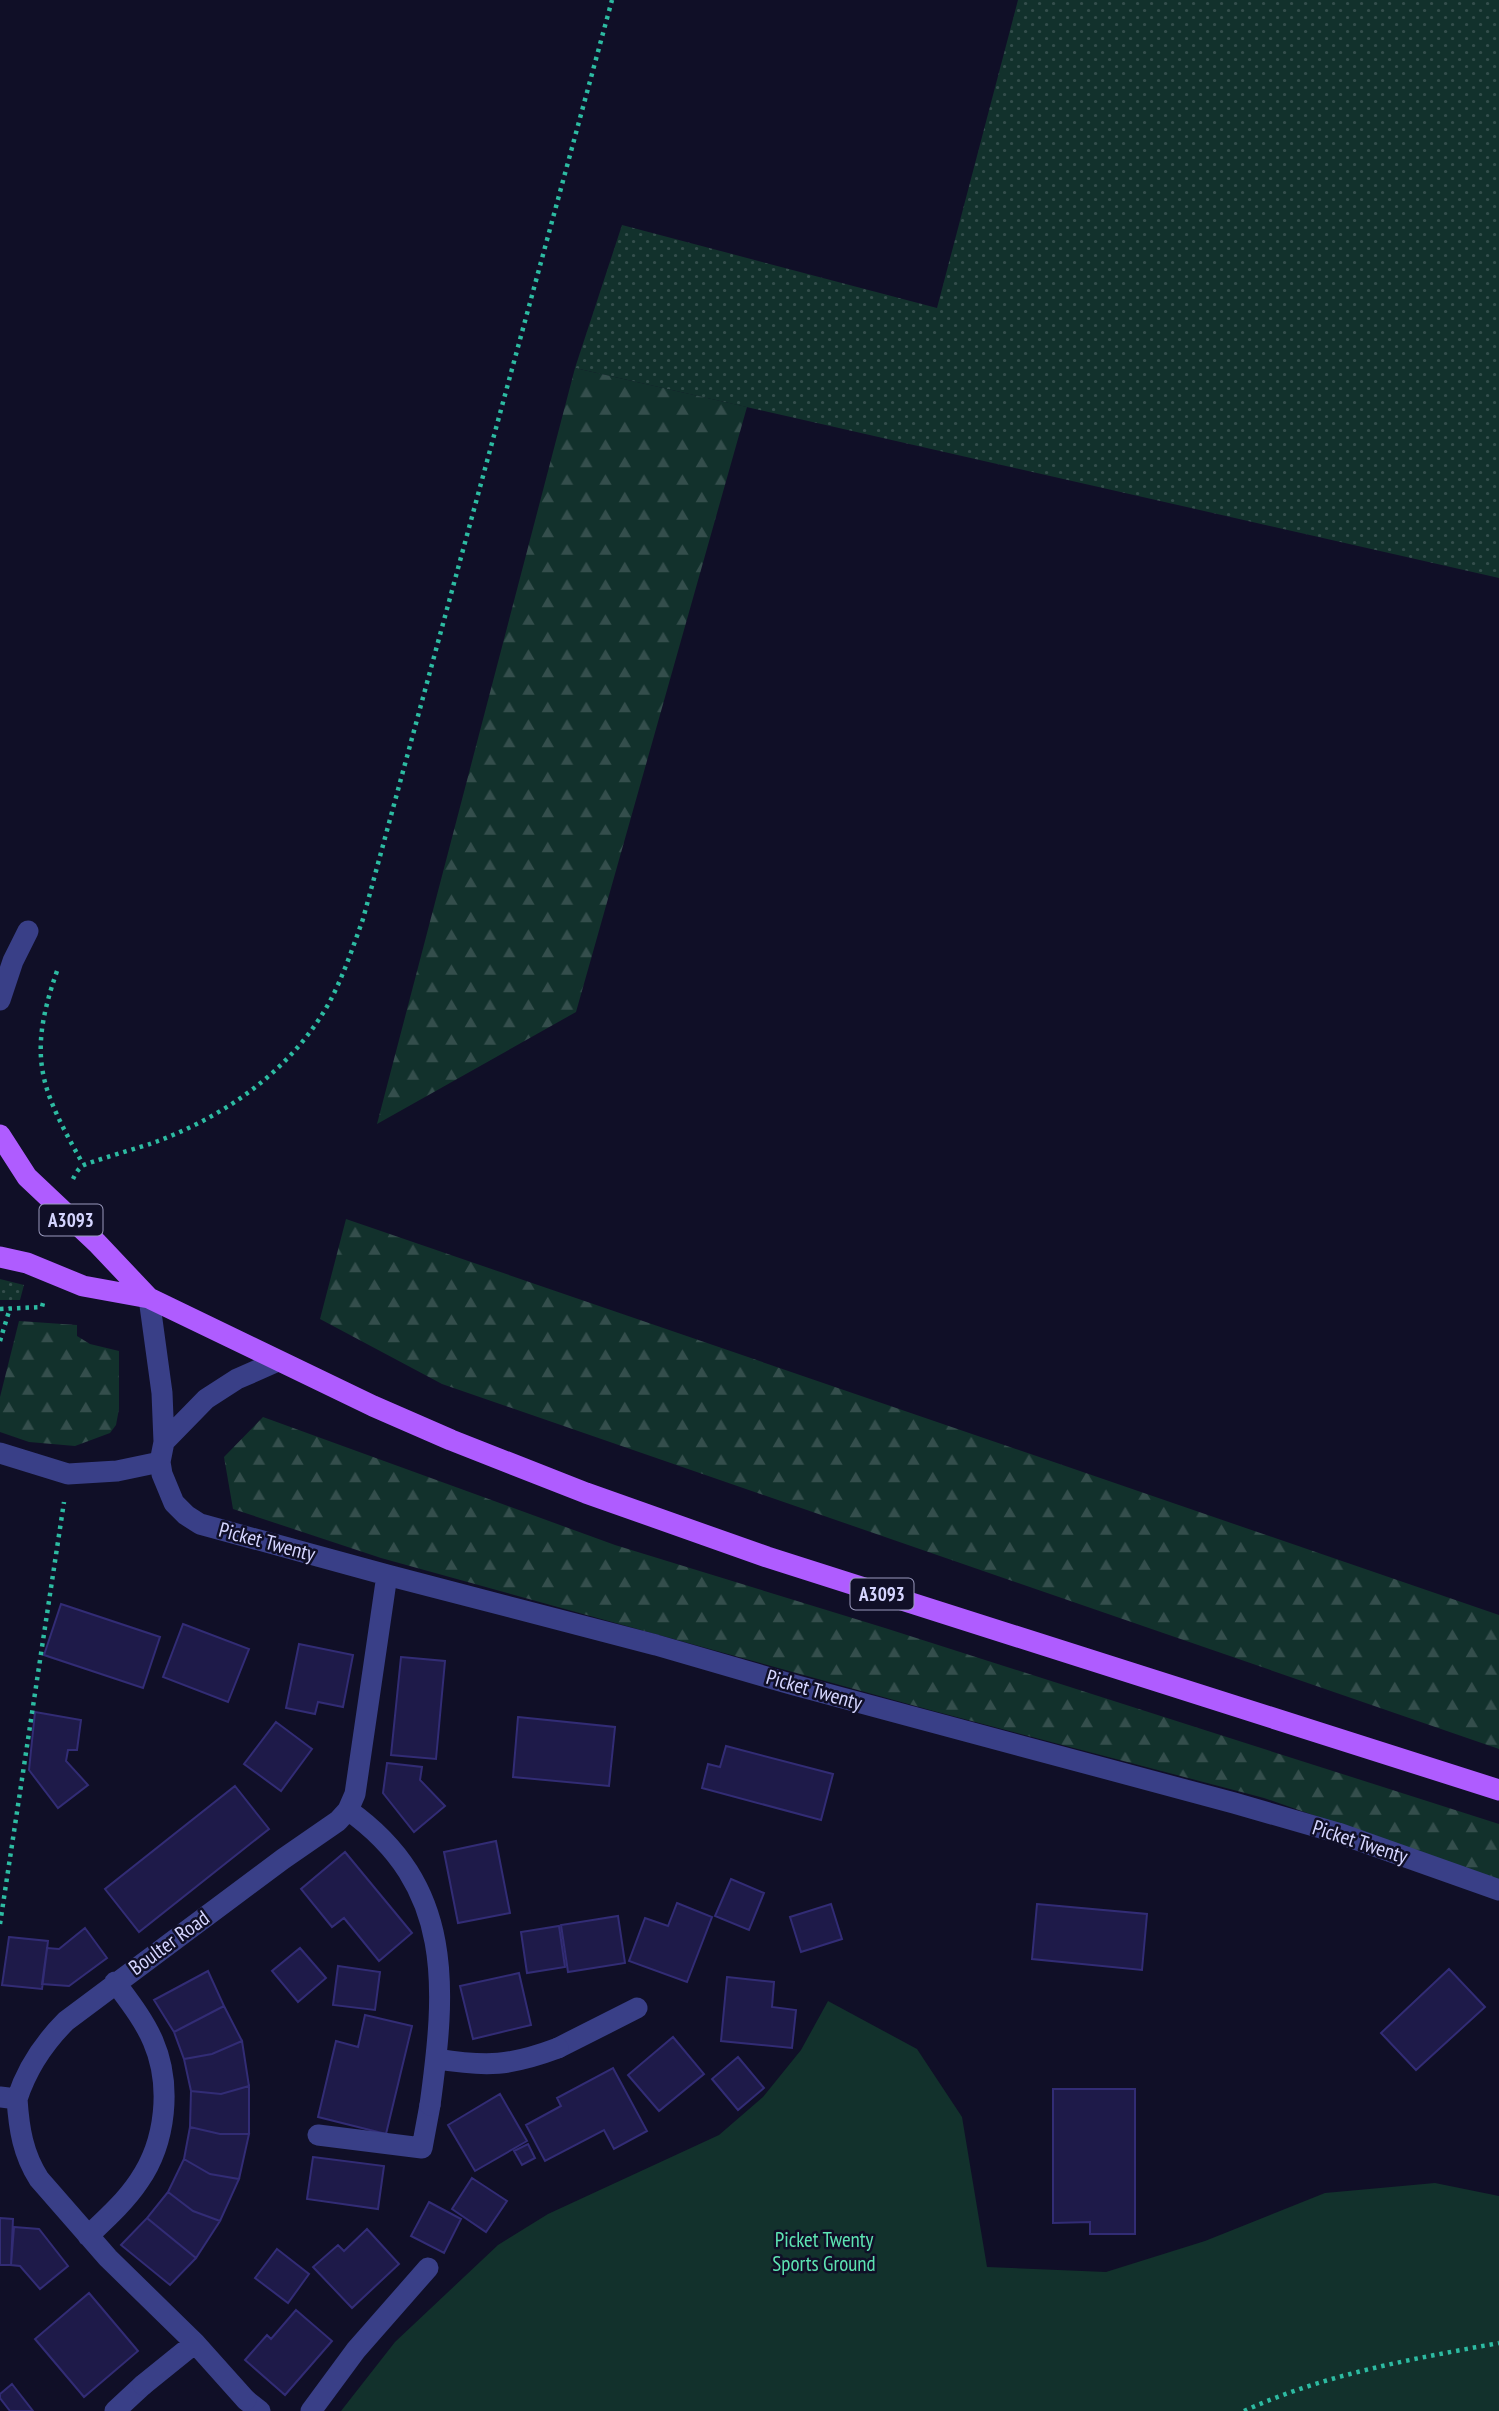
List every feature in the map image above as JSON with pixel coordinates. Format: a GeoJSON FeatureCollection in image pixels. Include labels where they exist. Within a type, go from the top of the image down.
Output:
{"type":"FeatureCollection","features":[{"type":"Feature","properties":{"kind":"main road","name":"A3093"},"geometry":{"type":"LineString","coordinates":[[0,1135],[27,1177],[97,1243],[149,1298]]}},
{"type":"Feature","properties":{"kind":"main road","name":"A3093"},"geometry":{"type":"LineString","coordinates":[[0,1257],[27,1263],[83,1286],[149,1298],[278,1361],[451,1440],[586,1493],[767,1557],[1499,1790]]}},
{"type":"Feature","properties":{"kind":"street"},"geometry":{"type":"LineString","coordinates":[[0,1000],[13,961],[28,931]]}},
{"type":"Feature","properties":{"kind":"street","name":"Picket Twenty"},"geometry":{"type":"LineString","coordinates":[[149,1298],[162,1393],[162,1474],[174,1503],[200,1524],[656,1645],[1247,1807],[1338,1833],[1499,1890]]}},
{"type":"Feature","properties":{"kind":"street"},"geometry":{"type":"LineString","coordinates":[[0,1453],[68,1474],[117,1471],[162,1452],[206,1399],[237,1379],[278,1361]]}},
{"type":"Feature","properties":{"kind":"street"},"geometry":{"type":"LineString","coordinates":[[318,2135],[422,2148],[437,2059],[440,2009],[438,1956],[427,1907],[419,1887],[398,1856],[376,1832],[348,1810],[355,1794],[387,1575]]}},
{"type":"Feature","properties":{"kind":"street","name":"Boulter Road"},"geometry":{"type":"LineString","coordinates":[[253,2405],[52,2196],[30,2165],[9,2098],[52,2035],[66,2021],[115,1982],[338,1821],[348,1810]]}},
{"type":"Feature","properties":{"kind":"street"},"geometry":{"type":"LineString","coordinates":[[88,2236],[114,2211],[141,2178],[158,2143],[162,2124],[164,2090],[156,2050],[134,2007],[115,1982]]}},
{"type":"Feature","properties":{"kind":"street"},"geometry":{"type":"LineString","coordinates":[[437,2059],[467,2064],[503,2064],[528,2059],[558,2048],[637,2008]]}},
{"type":"Feature","properties":{"kind":"street"},"geometry":{"type":"LineString","coordinates":[[311,2411],[356,2350],[428,2268]]}},
{"type":"Feature","properties":{"kind":"street"},"geometry":{"type":"LineString","coordinates":[[115,2411],[195,2343]]}},
{"type":"Feature","properties":{"kind":"path"},"geometry":{"type":"LineString","coordinates":[[57,971],[46,1001],[41,1026],[39,1050],[42,1075],[64,1130],[83,1164],[140,1148],[183,1132],[231,1106],[267,1079],[299,1046],[328,1004],[363,919],[612,0]]}},
{"type":"Feature","properties":{"kind":"path"},"geometry":{"type":"LineString","coordinates":[[0,1309],[42,1307]]}},
{"type":"Feature","properties":{"kind":"path"},"geometry":{"type":"LineString","coordinates":[[0,1341],[10,1308]]}},
{"type":"Feature","properties":{"kind":"path"},"geometry":{"type":"LineString","coordinates":[[0,1924],[68,1474]]}},
{"type":"Feature","properties":{"kind":"path"},"geometry":{"type":"LineString","coordinates":[[1244,2411],[1325,2380],[1413,2359],[1499,2343]]}},
{"type":"Feature","properties":{"kind":"green space"},"geometry":{"type":"Polygon","coordinates":[[[1018,0],[1499,0],[1499,578],[575,368],[622,225],[937,308],[1018,0]]]}},
{"type":"Feature","properties":{"kind":"green space"},"geometry":{"type":"Polygon","coordinates":[[[575,368],[747,407],[576,1012],[377,1124],[575,368]]]}},
{"type":"Feature","properties":{"kind":"green space"},"geometry":{"type":"Polygon","coordinates":[[[346,1219],[1499,1615],[1499,1749],[442,1384],[320,1319],[346,1219]]]}},
{"type":"Feature","properties":{"kind":"green space"},"geometry":{"type":"Polygon","coordinates":[[[0,1279],[24,1285],[20,1300],[0,1300],[0,1279]]]}},
{"type":"Feature","properties":{"kind":"green space"},"geometry":{"type":"Polygon","coordinates":[[[19,1321],[77,1325],[77,1336],[90,1344],[119,1351],[119,1409],[116,1425],[110,1433],[75,1446],[29,1442],[0,1432],[0,1397],[19,1321]]]}},
{"type":"Feature","properties":{"kind":"green space"},"geometry":{"type":"Polygon","coordinates":[[[263,1417],[615,1545],[885,1628],[1499,1824],[1499,1880],[1264,1798],[930,1710],[381,1558],[233,1509],[224,1457],[263,1417]]]}},
{"type":"Feature","properties":{"kind":"green space","name":"Picket Twenty Sports Ground"},"geometry":{"type":"Polygon","coordinates":[[[828,2001],[917,2049],[962,2117],[987,2267],[1106,2272],[1205,2241],[1325,2193],[1435,2183],[1499,2196],[1499,2411],[341,2411],[395,2342],[498,2245],[548,2214],[719,2135],[763,2097],[801,2050],[828,2001]]]}},
{"type":"Feature","properties":{"kind":"building"},"geometry":{"type":"Polygon","coordinates":[[[61,1604],[160,1637],[143,1688],[44,1655],[61,1604]]]}},
{"type":"Feature","properties":{"kind":"building"},"geometry":{"type":"Polygon","coordinates":[[[183,1624],[249,1649],[228,1702],[163,1677],[183,1624]]]}},
{"type":"Feature","properties":{"kind":"building"},"geometry":{"type":"Polygon","coordinates":[[[299,1644],[353,1655],[343,1707],[318,1702],[315,1714],[286,1708],[299,1644]]]}},
{"type":"Feature","properties":{"kind":"building"},"geometry":{"type":"Polygon","coordinates":[[[401,1657],[445,1661],[436,1759],[391,1755],[401,1657]]]}},
{"type":"Feature","properties":{"kind":"building"},"geometry":{"type":"Polygon","coordinates":[[[35,1712],[81,1720],[77,1750],[68,1750],[66,1761],[88,1785],[58,1808],[29,1770],[35,1712]]]}},
{"type":"Feature","properties":{"kind":"building"},"geometry":{"type":"Polygon","coordinates":[[[518,1717],[615,1727],[609,1786],[513,1777],[518,1717]]]}},
{"type":"Feature","properties":{"kind":"building"},"geometry":{"type":"Polygon","coordinates":[[[276,1722],[312,1749],[281,1791],[244,1764],[276,1722]]]}},
{"type":"Feature","properties":{"kind":"building"},"geometry":{"type":"Polygon","coordinates":[[[726,1746],[833,1774],[821,1820],[702,1788],[708,1764],[720,1767],[726,1746]]]}},
{"type":"Feature","properties":{"kind":"building"},"geometry":{"type":"Polygon","coordinates":[[[387,1763],[422,1767],[420,1780],[445,1806],[414,1832],[383,1793],[387,1763]]]}},
{"type":"Feature","properties":{"kind":"building"},"geometry":{"type":"Polygon","coordinates":[[[235,1786],[269,1829],[139,1932],[105,1889],[235,1786]]]}},
{"type":"Feature","properties":{"kind":"building"},"geometry":{"type":"Polygon","coordinates":[[[496,1841],[510,1913],[458,1923],[444,1852],[496,1841]]]}},
{"type":"Feature","properties":{"kind":"building"},"geometry":{"type":"Polygon","coordinates":[[[345,1852],[412,1933],[379,1961],[344,1918],[332,1927],[301,1889],[345,1852]]]}},
{"type":"Feature","properties":{"kind":"building"},"geometry":{"type":"Polygon","coordinates":[[[731,1879],[764,1893],[749,1930],[715,1916],[731,1879]]]}},
{"type":"Feature","properties":{"kind":"building"},"geometry":{"type":"Polygon","coordinates":[[[677,1903],[712,1917],[687,1982],[629,1961],[645,1918],[668,1926],[677,1903]]]}},
{"type":"Feature","properties":{"kind":"building"},"geometry":{"type":"Polygon","coordinates":[[[831,1904],[842,1939],[801,1952],[790,1917],[831,1904]]]}},
{"type":"Feature","properties":{"kind":"building"},"geometry":{"type":"Polygon","coordinates":[[[1037,1904],[1147,1914],[1142,1970],[1032,1959],[1037,1904]]]}},
{"type":"Feature","properties":{"kind":"building"},"geometry":{"type":"Polygon","coordinates":[[[618,1916],[625,1963],[568,1972],[561,1925],[618,1916]]]}},
{"type":"Feature","properties":{"kind":"building"},"geometry":{"type":"Polygon","coordinates":[[[559,1926],[565,1967],[527,1973],[521,1932],[559,1926]]]}},
{"type":"Feature","properties":{"kind":"building"},"geometry":{"type":"Polygon","coordinates":[[[85,1928],[107,1958],[69,1986],[42,1984],[47,1948],[59,1949],[85,1928]]]}},
{"type":"Feature","properties":{"kind":"building"},"geometry":{"type":"Polygon","coordinates":[[[9,1937],[48,1941],[42,1989],[2,1985],[9,1937]]]}},
{"type":"Feature","properties":{"kind":"building"},"geometry":{"type":"Polygon","coordinates":[[[300,1948],[326,1978],[298,2002],[272,1971],[300,1948]]]}},
{"type":"Feature","properties":{"kind":"building"},"geometry":{"type":"Polygon","coordinates":[[[338,1966],[380,1972],[375,2010],[333,2005],[338,1966]]]}},
{"type":"Feature","properties":{"kind":"building"},"geometry":{"type":"Polygon","coordinates":[[[1449,1969],[1485,2007],[1416,2070],[1381,2033],[1449,1969]]]}},
{"type":"Feature","properties":{"kind":"building"},"geometry":{"type":"Polygon","coordinates":[[[208,1971],[224,2006],[174,2032],[154,2000],[208,1971]]]}},
{"type":"Feature","properties":{"kind":"building"},"geometry":{"type":"Polygon","coordinates":[[[519,1973],[531,2025],[473,2039],[460,1986],[519,1973]]]}},
{"type":"Feature","properties":{"kind":"building"},"geometry":{"type":"Polygon","coordinates":[[[727,1977],[774,1982],[772,2007],[796,2010],[792,2048],[721,2041],[727,1977]]]}},
{"type":"Feature","properties":{"kind":"building"},"geometry":{"type":"Polygon","coordinates":[[[224,2006],[242,2041],[212,2054],[184,2059],[174,2032],[224,2006]]]}},
{"type":"Feature","properties":{"kind":"building"},"geometry":{"type":"Polygon","coordinates":[[[365,2015],[412,2026],[386,2134],[318,2117],[336,2041],[358,2047],[365,2015]]]}},
{"type":"Feature","properties":{"kind":"building"},"geometry":{"type":"Polygon","coordinates":[[[673,2037],[704,2074],[659,2111],[628,2075],[673,2037]]]}},
{"type":"Feature","properties":{"kind":"building"},"geometry":{"type":"Polygon","coordinates":[[[242,2041],[249,2086],[221,2094],[191,2091],[184,2059],[212,2054],[242,2041]]]}},
{"type":"Feature","properties":{"kind":"building"},"geometry":{"type":"Polygon","coordinates":[[[738,2057],[764,2088],[738,2110],[712,2079],[738,2057]]]}},
{"type":"Feature","properties":{"kind":"building"},"geometry":{"type":"Polygon","coordinates":[[[613,2068],[647,2131],[614,2149],[604,2130],[545,2161],[526,2125],[561,2106],[557,2098],[613,2068]]]}},
{"type":"Feature","properties":{"kind":"building"},"geometry":{"type":"Polygon","coordinates":[[[249,2086],[249,2134],[220,2134],[190,2127],[191,2091],[221,2094],[249,2086]]]}},
{"type":"Feature","properties":{"kind":"building"},"geometry":{"type":"Polygon","coordinates":[[[1053,2089],[1135,2089],[1135,2234],[1090,2234],[1090,2222],[1053,2223],[1053,2089]]]}},
{"type":"Feature","properties":{"kind":"building"},"geometry":{"type":"Polygon","coordinates":[[[500,2094],[527,2141],[475,2171],[448,2125],[500,2094]]]}},
{"type":"Feature","properties":{"kind":"building"},"geometry":{"type":"Polygon","coordinates":[[[190,2127],[220,2134],[249,2134],[239,2179],[210,2174],[184,2159],[190,2127]]]}},
{"type":"Feature","properties":{"kind":"building"},"geometry":{"type":"Polygon","coordinates":[[[528,2144],[535,2158],[522,2165],[514,2151],[528,2144]]]}},
{"type":"Feature","properties":{"kind":"building"},"geometry":{"type":"Polygon","coordinates":[[[313,2157],[384,2166],[378,2209],[307,2199],[313,2157]]]}},
{"type":"Feature","properties":{"kind":"building"},"geometry":{"type":"Polygon","coordinates":[[[184,2159],[210,2174],[239,2179],[220,2221],[193,2211],[168,2192],[184,2159]]]}},
{"type":"Feature","properties":{"kind":"building"},"geometry":{"type":"Polygon","coordinates":[[[472,2178],[507,2201],[486,2232],[452,2209],[472,2178]]]}},
{"type":"Feature","properties":{"kind":"building"},"geometry":{"type":"Polygon","coordinates":[[[168,2192],[193,2211],[220,2221],[196,2258],[147,2218],[168,2192]]]}},
{"type":"Feature","properties":{"kind":"building"},"geometry":{"type":"Polygon","coordinates":[[[429,2202],[461,2219],[444,2253],[411,2236],[429,2202]]]}},
{"type":"Feature","properties":{"kind":"building"},"geometry":{"type":"Polygon","coordinates":[[[0,2218],[13,2219],[11,2265],[0,2265],[0,2218]]]}},
{"type":"Feature","properties":{"kind":"building"},"geometry":{"type":"Polygon","coordinates":[[[147,2218],[196,2258],[170,2285],[121,2245],[147,2218]]]}},
{"type":"Feature","properties":{"kind":"building"},"geometry":{"type":"Polygon","coordinates":[[[14,2227],[39,2229],[68,2266],[40,2289],[20,2266],[11,2265],[14,2227]]]}},
{"type":"Feature","properties":{"kind":"building"},"geometry":{"type":"Polygon","coordinates":[[[367,2229],[399,2264],[352,2308],[313,2267],[338,2245],[344,2251],[367,2229]]]}},
{"type":"Feature","properties":{"kind":"building"},"geometry":{"type":"Polygon","coordinates":[[[277,2249],[309,2274],[288,2303],[255,2278],[277,2249]]]}},
{"type":"Feature","properties":{"kind":"building"},"geometry":{"type":"Polygon","coordinates":[[[89,2293],[138,2351],[84,2397],[35,2339],[89,2293]]]}},
{"type":"Feature","properties":{"kind":"building"},"geometry":{"type":"Polygon","coordinates":[[[296,2310],[332,2341],[285,2395],[245,2360],[267,2335],[271,2339],[296,2310]]]}},
{"type":"Feature","properties":{"kind":"building"},"geometry":{"type":"Polygon","coordinates":[[[12,2384],[33,2411],[10,2411],[0,2394],[12,2384]]]}}]}
